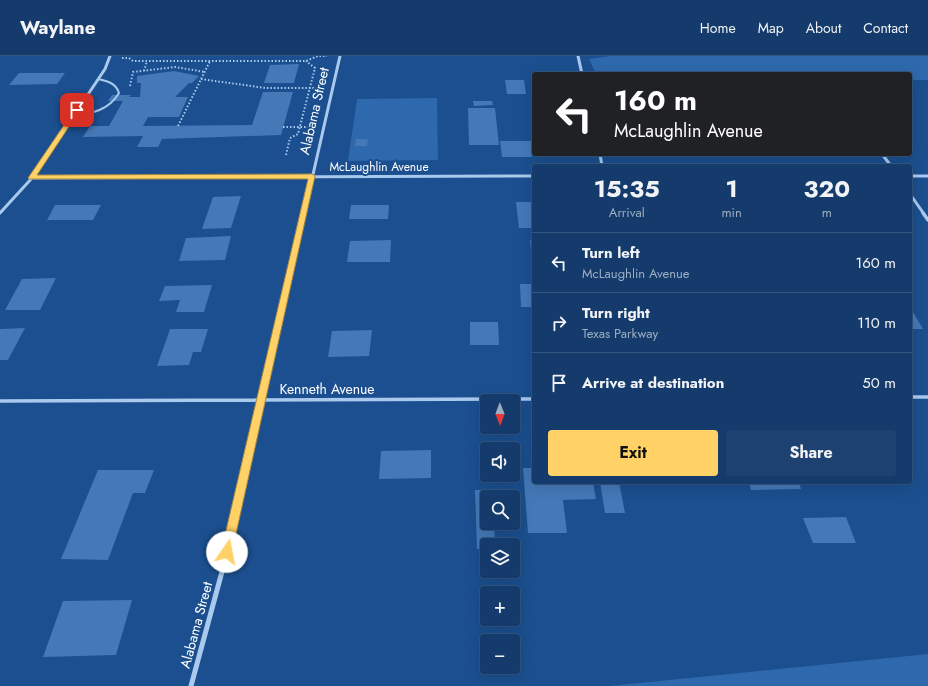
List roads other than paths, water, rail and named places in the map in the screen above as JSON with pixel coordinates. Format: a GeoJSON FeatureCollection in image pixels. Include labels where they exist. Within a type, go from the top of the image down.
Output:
{"type":"FeatureCollection","features":[{"type":"Feature","properties":{"kind":"street","name":"Alabama Street"},"geometry":{"type":"LineString","coordinates":[[191,686],[223,568],[340,56]]}},
{"type":"Feature","properties":{"kind":"street"},"geometry":{"type":"LineString","coordinates":[[578,56],[582,72]]}},
{"type":"Feature","properties":{"kind":"street"},"geometry":{"type":"LineString","coordinates":[[0,213],[32,178],[105,69],[109,57]]}},
{"type":"Feature","properties":{"kind":"street","name":"McLaughlin Avenue"},"geometry":{"type":"LineString","coordinates":[[32,178],[532,176]]}},
{"type":"Feature","properties":{"kind":"street"},"geometry":{"type":"LineString","coordinates":[[912,176],[928,176]]}},
{"type":"Feature","properties":{"kind":"street"},"geometry":{"type":"LineString","coordinates":[[912,197],[928,220]]}},
{"type":"Feature","properties":{"kind":"street"},"geometry":{"type":"LineString","coordinates":[[912,397],[928,397]]}},
{"type":"Feature","properties":{"kind":"street","name":"Kenneth Avenue"},"geometry":{"type":"LineString","coordinates":[[0,401],[532,399]]}},
{"type":"Feature","properties":{"kind":"lane"},"geometry":{"type":"LineString","coordinates":[[73,115],[96,112],[116,99],[119,93],[117,87],[109,82],[98,79]]}}]}
